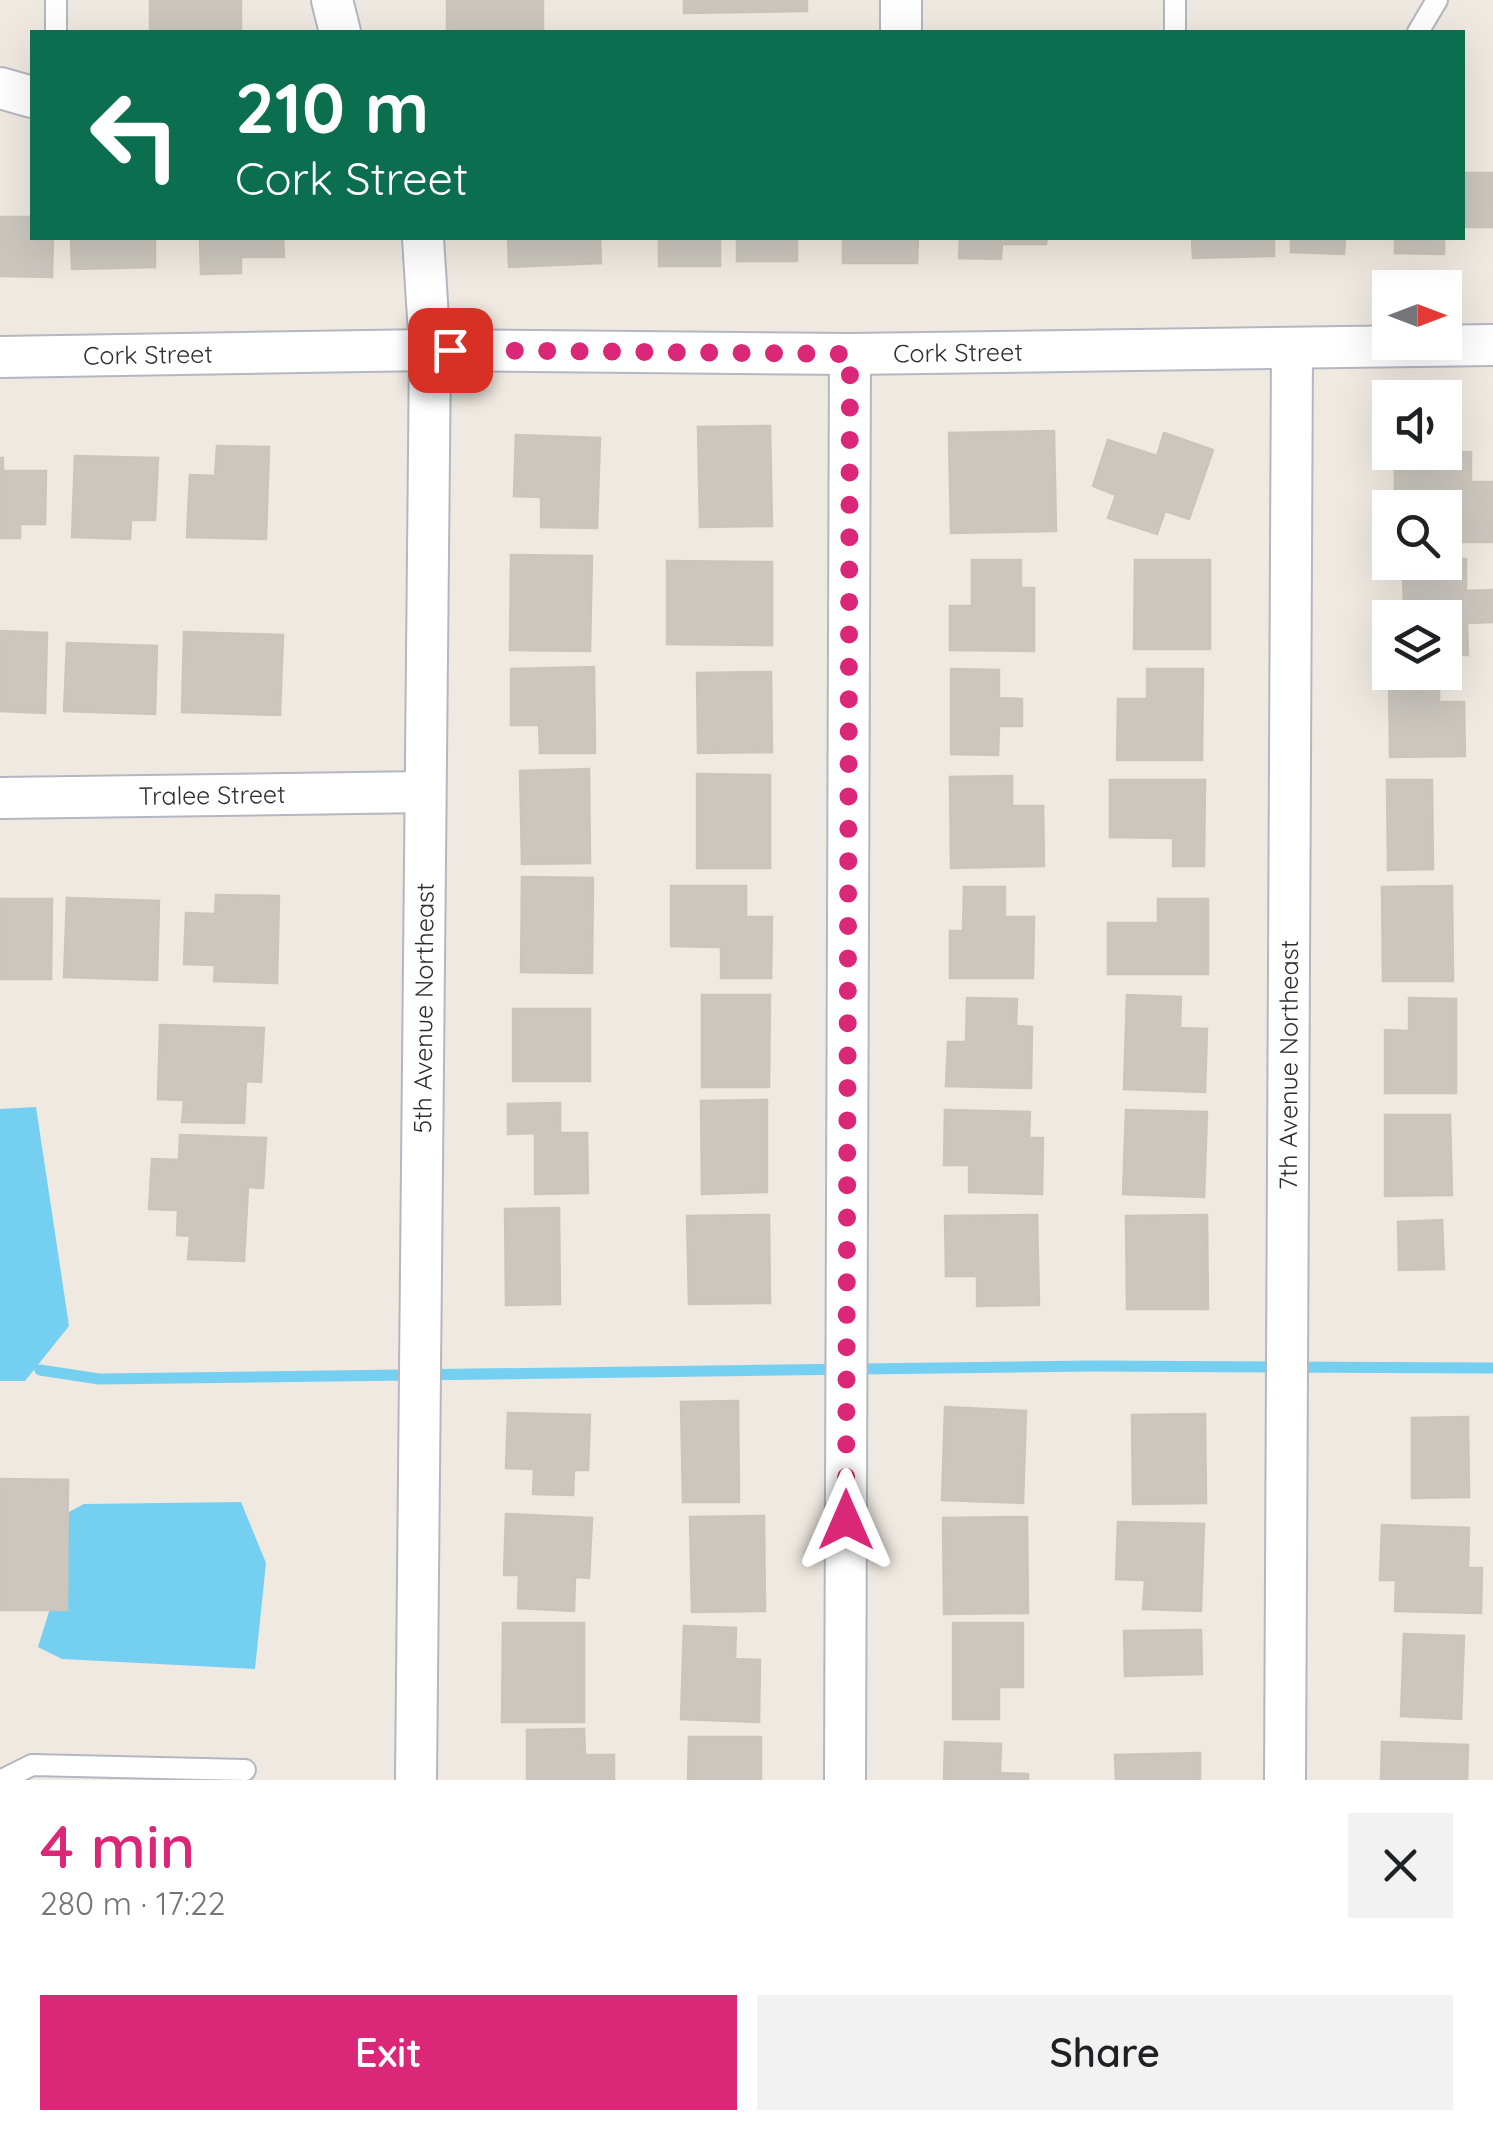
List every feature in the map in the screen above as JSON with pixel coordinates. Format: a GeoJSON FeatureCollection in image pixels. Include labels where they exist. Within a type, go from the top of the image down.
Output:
{"type":"FeatureCollection","features":[{"type":"Feature","properties":{"kind":"street"},"geometry":{"type":"LineString","coordinates":[[332,0],[340,30]]}},
{"type":"Feature","properties":{"kind":"street"},"geometry":{"type":"LineString","coordinates":[[901,0],[901,30]]}},
{"type":"Feature","properties":{"kind":"street"},"geometry":{"type":"LineString","coordinates":[[0,88],[30,96]]}},
{"type":"Feature","properties":{"kind":"street","name":"5th Avenue Northeast"},"geometry":{"type":"LineString","coordinates":[[416,1780],[430,350],[423,240]]}},
{"type":"Feature","properties":{"kind":"street","name":"Cork Street"},"geometry":{"type":"LineString","coordinates":[[0,357],[430,350],[850,354],[1493,345]]}},
{"type":"Feature","properties":{"kind":"street","name":"7th Avenue Northeast"},"geometry":{"type":"LineString","coordinates":[[1286,1780],[1292,348]]}},
{"type":"Feature","properties":{"kind":"street"},"geometry":{"type":"LineString","coordinates":[[845,1780],[850,354]]}},
{"type":"Feature","properties":{"kind":"street","name":"Tralee Street"},"geometry":{"type":"LineString","coordinates":[[0,798],[425,792]]}},
{"type":"Feature","properties":{"kind":"lane"},"geometry":{"type":"LineString","coordinates":[[56,0],[56,30]]}},
{"type":"Feature","properties":{"kind":"lane"},"geometry":{"type":"LineString","coordinates":[[1175,0],[1175,30]]}},
{"type":"Feature","properties":{"kind":"lane"},"geometry":{"type":"LineString","coordinates":[[1419,30],[1437,0]]}},
{"type":"Feature","properties":{"kind":"lane"},"geometry":{"type":"LineString","coordinates":[[2,1780],[32,1766],[245,1770]]}},
{"type":"Feature","properties":{"kind":"water"},"geometry":{"type":"Polygon","coordinates":[[[36,1107],[69,1326],[25,1381],[0,1381],[0,1109],[36,1107]]]}},
{"type":"Feature","properties":{"kind":"water"},"geometry":{"type":"Polygon","coordinates":[[[241,1502],[266,1563],[255,1669],[62,1659],[38,1647],[61,1573],[48,1523],[84,1504],[241,1502]]]}},
{"type":"Feature","properties":{"kind":"building"},"geometry":{"type":"Polygon","coordinates":[[[150,0],[241,0],[241,30],[150,30],[150,0]]]}},
{"type":"Feature","properties":{"kind":"building"},"geometry":{"type":"Polygon","coordinates":[[[447,0],[543,0],[543,30],[447,30],[447,0]]]}},
{"type":"Feature","properties":{"kind":"building"},"geometry":{"type":"Polygon","coordinates":[[[684,0],[807,0],[807,11],[684,13],[684,0]]]}},
{"type":"Feature","properties":{"kind":"building"},"geometry":{"type":"Polygon","coordinates":[[[1465,173],[1493,173],[1493,227],[1465,227],[1465,173]]]}},
{"type":"Feature","properties":{"kind":"building"},"geometry":{"type":"Polygon","coordinates":[[[0,217],[30,217],[30,240],[53,240],[52,277],[0,276],[0,217]]]}},
{"type":"Feature","properties":{"kind":"building"},"geometry":{"type":"Polygon","coordinates":[[[71,240],[155,240],[155,267],[72,269],[71,240]]]}},
{"type":"Feature","properties":{"kind":"building"},"geometry":{"type":"Polygon","coordinates":[[[200,240],[283,240],[284,257],[241,257],[241,273],[201,274],[200,240]]]}},
{"type":"Feature","properties":{"kind":"building"},"geometry":{"type":"Polygon","coordinates":[[[508,240],[600,240],[601,263],[509,267],[508,240]]]}},
{"type":"Feature","properties":{"kind":"building"},"geometry":{"type":"Polygon","coordinates":[[[659,240],[720,240],[720,266],[659,266],[659,240]]]}},
{"type":"Feature","properties":{"kind":"building"},"geometry":{"type":"Polygon","coordinates":[[[737,240],[797,240],[797,261],[737,261],[737,240]]]}},
{"type":"Feature","properties":{"kind":"building"},"geometry":{"type":"Polygon","coordinates":[[[843,240],[918,240],[917,263],[843,263],[843,240]]]}},
{"type":"Feature","properties":{"kind":"building"},"geometry":{"type":"Polygon","coordinates":[[[960,240],[1047,240],[1046,244],[1002,244],[1001,259],[959,258],[960,240]]]}},
{"type":"Feature","properties":{"kind":"building"},"geometry":{"type":"Polygon","coordinates":[[[1192,240],[1274,240],[1274,256],[1193,258],[1192,240]]]}},
{"type":"Feature","properties":{"kind":"building"},"geometry":{"type":"Polygon","coordinates":[[[1291,240],[1345,240],[1344,254],[1291,252],[1291,240]]]}},
{"type":"Feature","properties":{"kind":"building"},"geometry":{"type":"Polygon","coordinates":[[[1395,240],[1444,240],[1444,254],[1395,253],[1395,240]]]}},
{"type":"Feature","properties":{"kind":"building"},"geometry":{"type":"Polygon","coordinates":[[[770,426],[772,526],[700,527],[698,427],[770,426]]]}},
{"type":"Feature","properties":{"kind":"building"},"geometry":{"type":"Polygon","coordinates":[[[1054,431],[1056,531],[951,533],[949,433],[1054,431]]]}},
{"type":"Feature","properties":{"kind":"building"},"geometry":{"type":"Polygon","coordinates":[[[1164,433],[1213,450],[1189,519],[1165,511],[1157,534],[1108,518],[1116,495],[1093,486],[1108,440],[1157,456],[1164,433]]]}},
{"type":"Feature","properties":{"kind":"building"},"geometry":{"type":"Polygon","coordinates":[[[516,435],[600,438],[597,528],[541,527],[541,497],[514,496],[516,435]]]}},
{"type":"Feature","properties":{"kind":"building"},"geometry":{"type":"Polygon","coordinates":[[[217,446],[269,447],[266,539],[187,537],[190,475],[215,476],[217,446]]]}},
{"type":"Feature","properties":{"kind":"building"},"geometry":{"type":"Polygon","coordinates":[[[1462,452],[1471,452],[1471,482],[1493,482],[1493,542],[1462,542],[1462,490],[1395,490],[1395,470],[1462,470],[1462,452]]]}},
{"type":"Feature","properties":{"kind":"building"},"geometry":{"type":"Polygon","coordinates":[[[75,456],[158,458],[155,520],[131,520],[130,539],[72,537],[75,456]]]}},
{"type":"Feature","properties":{"kind":"building"},"geometry":{"type":"Polygon","coordinates":[[[0,458],[3,471],[46,471],[45,524],[20,524],[20,538],[0,538],[0,458]]]}},
{"type":"Feature","properties":{"kind":"building"},"geometry":{"type":"Polygon","coordinates":[[[511,555],[592,556],[590,651],[510,650],[511,555]]]}},
{"type":"Feature","properties":{"kind":"building"},"geometry":{"type":"Polygon","coordinates":[[[1462,559],[1466,559],[1466,591],[1493,590],[1493,622],[1467,623],[1468,655],[1462,655],[1462,600],[1404,600],[1403,580],[1462,580],[1462,559]]]}},
{"type":"Feature","properties":{"kind":"building"},"geometry":{"type":"Polygon","coordinates":[[[972,560],[1021,560],[1021,588],[1034,588],[1034,651],[950,650],[950,606],[972,606],[972,560]]]}},
{"type":"Feature","properties":{"kind":"building"},"geometry":{"type":"Polygon","coordinates":[[[1135,560],[1210,560],[1210,649],[1134,649],[1135,560]]]}},
{"type":"Feature","properties":{"kind":"building"},"geometry":{"type":"Polygon","coordinates":[[[667,561],[772,562],[772,645],[667,644],[667,561]]]}},
{"type":"Feature","properties":{"kind":"building"},"geometry":{"type":"Polygon","coordinates":[[[0,631],[47,633],[45,713],[0,711],[0,631]]]}},
{"type":"Feature","properties":{"kind":"building"},"geometry":{"type":"Polygon","coordinates":[[[184,632],[283,635],[280,715],[182,712],[184,632]]]}},
{"type":"Feature","properties":{"kind":"building"},"geometry":{"type":"Polygon","coordinates":[[[67,643],[157,646],[155,714],[64,711],[67,643]]]}},
{"type":"Feature","properties":{"kind":"building"},"geometry":{"type":"Polygon","coordinates":[[[594,667],[595,753],[540,753],[539,725],[511,725],[511,669],[594,667]]]}},
{"type":"Feature","properties":{"kind":"building"},"geometry":{"type":"Polygon","coordinates":[[[951,669],[999,670],[999,698],[1022,699],[1022,726],[999,726],[998,755],[951,754],[951,669]]]}},
{"type":"Feature","properties":{"kind":"building"},"geometry":{"type":"Polygon","coordinates":[[[1147,669],[1203,669],[1202,760],[1117,760],[1118,699],[1147,699],[1147,669]]]}},
{"type":"Feature","properties":{"kind":"building"},"geometry":{"type":"Polygon","coordinates":[[[771,672],[772,752],[698,753],[697,673],[771,672]]]}},
{"type":"Feature","properties":{"kind":"building"},"geometry":{"type":"Polygon","coordinates":[[[1389,690],[1439,690],[1439,702],[1464,702],[1465,756],[1390,757],[1389,690]]]}},
{"type":"Feature","properties":{"kind":"building"},"geometry":{"type":"Polygon","coordinates":[[[589,769],[590,863],[522,864],[520,771],[589,769]]]}},
{"type":"Feature","properties":{"kind":"building"},"geometry":{"type":"Polygon","coordinates":[[[697,774],[770,775],[770,868],[697,868],[697,774]]]}},
{"type":"Feature","properties":{"kind":"building"},"geometry":{"type":"Polygon","coordinates":[[[1012,776],[1012,806],[1043,806],[1044,866],[951,868],[950,777],[1012,776]]]}},
{"type":"Feature","properties":{"kind":"building"},"geometry":{"type":"Polygon","coordinates":[[[1110,780],[1205,780],[1204,866],[1173,866],[1173,838],[1110,837],[1110,780]]]}},
{"type":"Feature","properties":{"kind":"building"},"geometry":{"type":"Polygon","coordinates":[[[1387,780],[1432,780],[1433,869],[1388,870],[1387,780]]]}},
{"type":"Feature","properties":{"kind":"building"},"geometry":{"type":"Polygon","coordinates":[[[522,877],[593,878],[592,973],[521,972],[522,877]]]}},
{"type":"Feature","properties":{"kind":"building"},"geometry":{"type":"Polygon","coordinates":[[[671,886],[746,886],[746,917],[772,917],[771,978],[721,978],[721,947],[671,946],[671,886]]]}},
{"type":"Feature","properties":{"kind":"building"},"geometry":{"type":"Polygon","coordinates":[[[1452,886],[1453,981],[1383,981],[1382,887],[1452,886]]]}},
{"type":"Feature","properties":{"kind":"building"},"geometry":{"type":"Polygon","coordinates":[[[964,887],[1005,887],[1005,917],[1034,917],[1033,978],[950,978],[950,931],[963,931],[964,887]]]}},
{"type":"Feature","properties":{"kind":"building"},"geometry":{"type":"Polygon","coordinates":[[[216,895],[279,896],[277,983],[214,981],[215,965],[184,964],[186,913],[215,914],[216,895]]]}},
{"type":"Feature","properties":{"kind":"building"},"geometry":{"type":"Polygon","coordinates":[[[67,898],[159,901],[157,980],[64,977],[67,898]]]}},
{"type":"Feature","properties":{"kind":"building"},"geometry":{"type":"Polygon","coordinates":[[[0,899],[52,899],[51,979],[0,979],[0,899]]]}},
{"type":"Feature","properties":{"kind":"building"},"geometry":{"type":"Polygon","coordinates":[[[1158,899],[1208,899],[1208,974],[1108,974],[1108,923],[1158,923],[1158,899]]]}},
{"type":"Feature","properties":{"kind":"building"},"geometry":{"type":"Polygon","coordinates":[[[702,995],[770,995],[769,1087],[702,1087],[702,995]]]}},
{"type":"Feature","properties":{"kind":"building"},"geometry":{"type":"Polygon","coordinates":[[[1127,995],[1181,997],[1180,1028],[1207,1029],[1205,1092],[1124,1089],[1127,995]]]}},
{"type":"Feature","properties":{"kind":"building"},"geometry":{"type":"Polygon","coordinates":[[[967,998],[1017,999],[1016,1026],[1032,1027],[1031,1088],[946,1086],[948,1042],[966,1042],[967,998]]]}},
{"type":"Feature","properties":{"kind":"building"},"geometry":{"type":"Polygon","coordinates":[[[1409,998],[1456,999],[1456,1093],[1385,1093],[1385,1030],[1409,1031],[1409,998]]]}},
{"type":"Feature","properties":{"kind":"building"},"geometry":{"type":"Polygon","coordinates":[[[513,1009],[590,1009],[590,1081],[513,1081],[513,1009]]]}},
{"type":"Feature","properties":{"kind":"building"},"geometry":{"type":"Polygon","coordinates":[[[160,1025],[264,1028],[261,1082],[246,1081],[244,1123],[182,1122],[184,1100],[158,1099],[160,1025]]]}},
{"type":"Feature","properties":{"kind":"building"},"geometry":{"type":"Polygon","coordinates":[[[767,1100],[767,1192],[702,1194],[701,1101],[767,1100]]]}},
{"type":"Feature","properties":{"kind":"building"},"geometry":{"type":"Polygon","coordinates":[[[560,1103],[560,1133],[587,1133],[588,1193],[535,1194],[535,1133],[508,1134],[508,1104],[560,1103]]]}},
{"type":"Feature","properties":{"kind":"building"},"geometry":{"type":"Polygon","coordinates":[[[945,1110],[1030,1112],[1029,1138],[1043,1138],[1042,1194],[969,1192],[969,1165],[944,1165],[945,1110]]]}},
{"type":"Feature","properties":{"kind":"building"},"geometry":{"type":"Polygon","coordinates":[[[1126,1110],[1207,1112],[1204,1197],[1123,1194],[1126,1110]]]}},
{"type":"Feature","properties":{"kind":"building"},"geometry":{"type":"Polygon","coordinates":[[[1385,1115],[1450,1115],[1452,1195],[1385,1196],[1385,1115]]]}},
{"type":"Feature","properties":{"kind":"building"},"geometry":{"type":"Polygon","coordinates":[[[180,1135],[266,1138],[263,1188],[248,1187],[244,1261],[188,1259],[190,1236],[177,1235],[178,1210],[149,1209],[152,1159],[179,1160],[180,1135]]]}},
{"type":"Feature","properties":{"kind":"building"},"geometry":{"type":"Polygon","coordinates":[[[559,1208],[560,1304],[506,1305],[505,1209],[559,1208]]]}},
{"type":"Feature","properties":{"kind":"building"},"geometry":{"type":"Polygon","coordinates":[[[769,1215],[770,1303],[689,1304],[687,1216],[769,1215]]]}},
{"type":"Feature","properties":{"kind":"building"},"geometry":{"type":"Polygon","coordinates":[[[1037,1215],[1039,1305],[977,1306],[977,1276],[946,1276],[945,1216],[1037,1215]]]}},
{"type":"Feature","properties":{"kind":"building"},"geometry":{"type":"Polygon","coordinates":[[[1207,1215],[1208,1309],[1127,1309],[1126,1216],[1207,1215]]]}},
{"type":"Feature","properties":{"kind":"building"},"geometry":{"type":"Polygon","coordinates":[[[1442,1220],[1444,1269],[1399,1270],[1398,1222],[1442,1220]]]}},
{"type":"Feature","properties":{"kind":"building"},"geometry":{"type":"Polygon","coordinates":[[[738,1401],[739,1502],[683,1502],[681,1402],[738,1401]]]}},
{"type":"Feature","properties":{"kind":"building"},"geometry":{"type":"Polygon","coordinates":[[[945,1407],[1026,1411],[1023,1503],[942,1500],[945,1407]]]}},
{"type":"Feature","properties":{"kind":"building"},"geometry":{"type":"Polygon","coordinates":[[[508,1413],[590,1415],[588,1470],[574,1470],[573,1495],[533,1494],[534,1469],[506,1468],[508,1413]]]}},
{"type":"Feature","properties":{"kind":"building"},"geometry":{"type":"Polygon","coordinates":[[[1205,1414],[1206,1503],[1133,1504],[1132,1415],[1205,1414]]]}},
{"type":"Feature","properties":{"kind":"building"},"geometry":{"type":"Polygon","coordinates":[[[1468,1417],[1469,1497],[1412,1498],[1412,1418],[1468,1417]]]}},
{"type":"Feature","properties":{"kind":"building"},"geometry":{"type":"Polygon","coordinates":[[[0,1479],[68,1480],[67,1610],[0,1610],[0,1479]]]}},
{"type":"Feature","properties":{"kind":"building"},"geometry":{"type":"Polygon","coordinates":[[[506,1514],[592,1518],[589,1578],[575,1577],[574,1611],[518,1608],[519,1575],[504,1575],[506,1514]]]}},
{"type":"Feature","properties":{"kind":"building"},"geometry":{"type":"Polygon","coordinates":[[[764,1516],[765,1611],[692,1612],[690,1517],[764,1516]]]}},
{"type":"Feature","properties":{"kind":"building"},"geometry":{"type":"Polygon","coordinates":[[[1027,1517],[1028,1613],[944,1614],[943,1518],[1027,1517]]]}},
{"type":"Feature","properties":{"kind":"building"},"geometry":{"type":"Polygon","coordinates":[[[1118,1522],[1204,1524],[1201,1611],[1143,1609],[1145,1580],[1116,1579],[1118,1522]]]}},
{"type":"Feature","properties":{"kind":"building"},"geometry":{"type":"Polygon","coordinates":[[[1382,1525],[1469,1528],[1468,1568],[1482,1568],[1481,1613],[1395,1611],[1396,1580],[1380,1580],[1382,1525]]]}},
{"type":"Feature","properties":{"kind":"building"},"geometry":{"type":"Polygon","coordinates":[[[503,1623],[584,1623],[584,1722],[502,1722],[503,1623]]]}},
{"type":"Feature","properties":{"kind":"building"},"geometry":{"type":"Polygon","coordinates":[[[953,1623],[1023,1623],[1023,1687],[999,1687],[999,1719],[953,1719],[953,1623]]]}},
{"type":"Feature","properties":{"kind":"building"},"geometry":{"type":"Polygon","coordinates":[[[684,1626],[736,1628],[735,1659],[760,1660],[759,1722],[681,1719],[684,1626]]]}},
{"type":"Feature","properties":{"kind":"building"},"geometry":{"type":"Polygon","coordinates":[[[1201,1630],[1202,1674],[1125,1676],[1124,1631],[1201,1630]]]}},
{"type":"Feature","properties":{"kind":"building"},"geometry":{"type":"Polygon","coordinates":[[[1404,1634],[1464,1636],[1461,1719],[1401,1716],[1404,1634]]]}},
{"type":"Feature","properties":{"kind":"building"},"geometry":{"type":"Polygon","coordinates":[[[584,1729],[585,1755],[614,1755],[614,1780],[527,1780],[527,1730],[584,1729]]]}},
{"type":"Feature","properties":{"kind":"building"},"geometry":{"type":"Polygon","coordinates":[[[689,1737],[761,1737],[761,1780],[688,1780],[689,1737]]]}},
{"type":"Feature","properties":{"kind":"building"},"geometry":{"type":"Polygon","coordinates":[[[945,1742],[1001,1744],[1000,1773],[1028,1774],[1028,1780],[944,1780],[945,1742]]]}},
{"type":"Feature","properties":{"kind":"building"},"geometry":{"type":"Polygon","coordinates":[[[1382,1742],[1468,1745],[1467,1780],[1381,1780],[1382,1742]]]}},
{"type":"Feature","properties":{"kind":"building"},"geometry":{"type":"Polygon","coordinates":[[[1200,1753],[1200,1780],[1116,1780],[1115,1755],[1200,1753]]]}},
{"type":"Feature","properties":{"kind":"waterway"},"geometry":{"type":"LineString","coordinates":[[40,1370],[99,1379],[1093,1366],[1493,1368]]}},
{"type":"Feature","properties":{"kind":"route"},"geometry":{"type":"LineString","coordinates":[[450,350],[850,354],[846,1520]]}}]}
